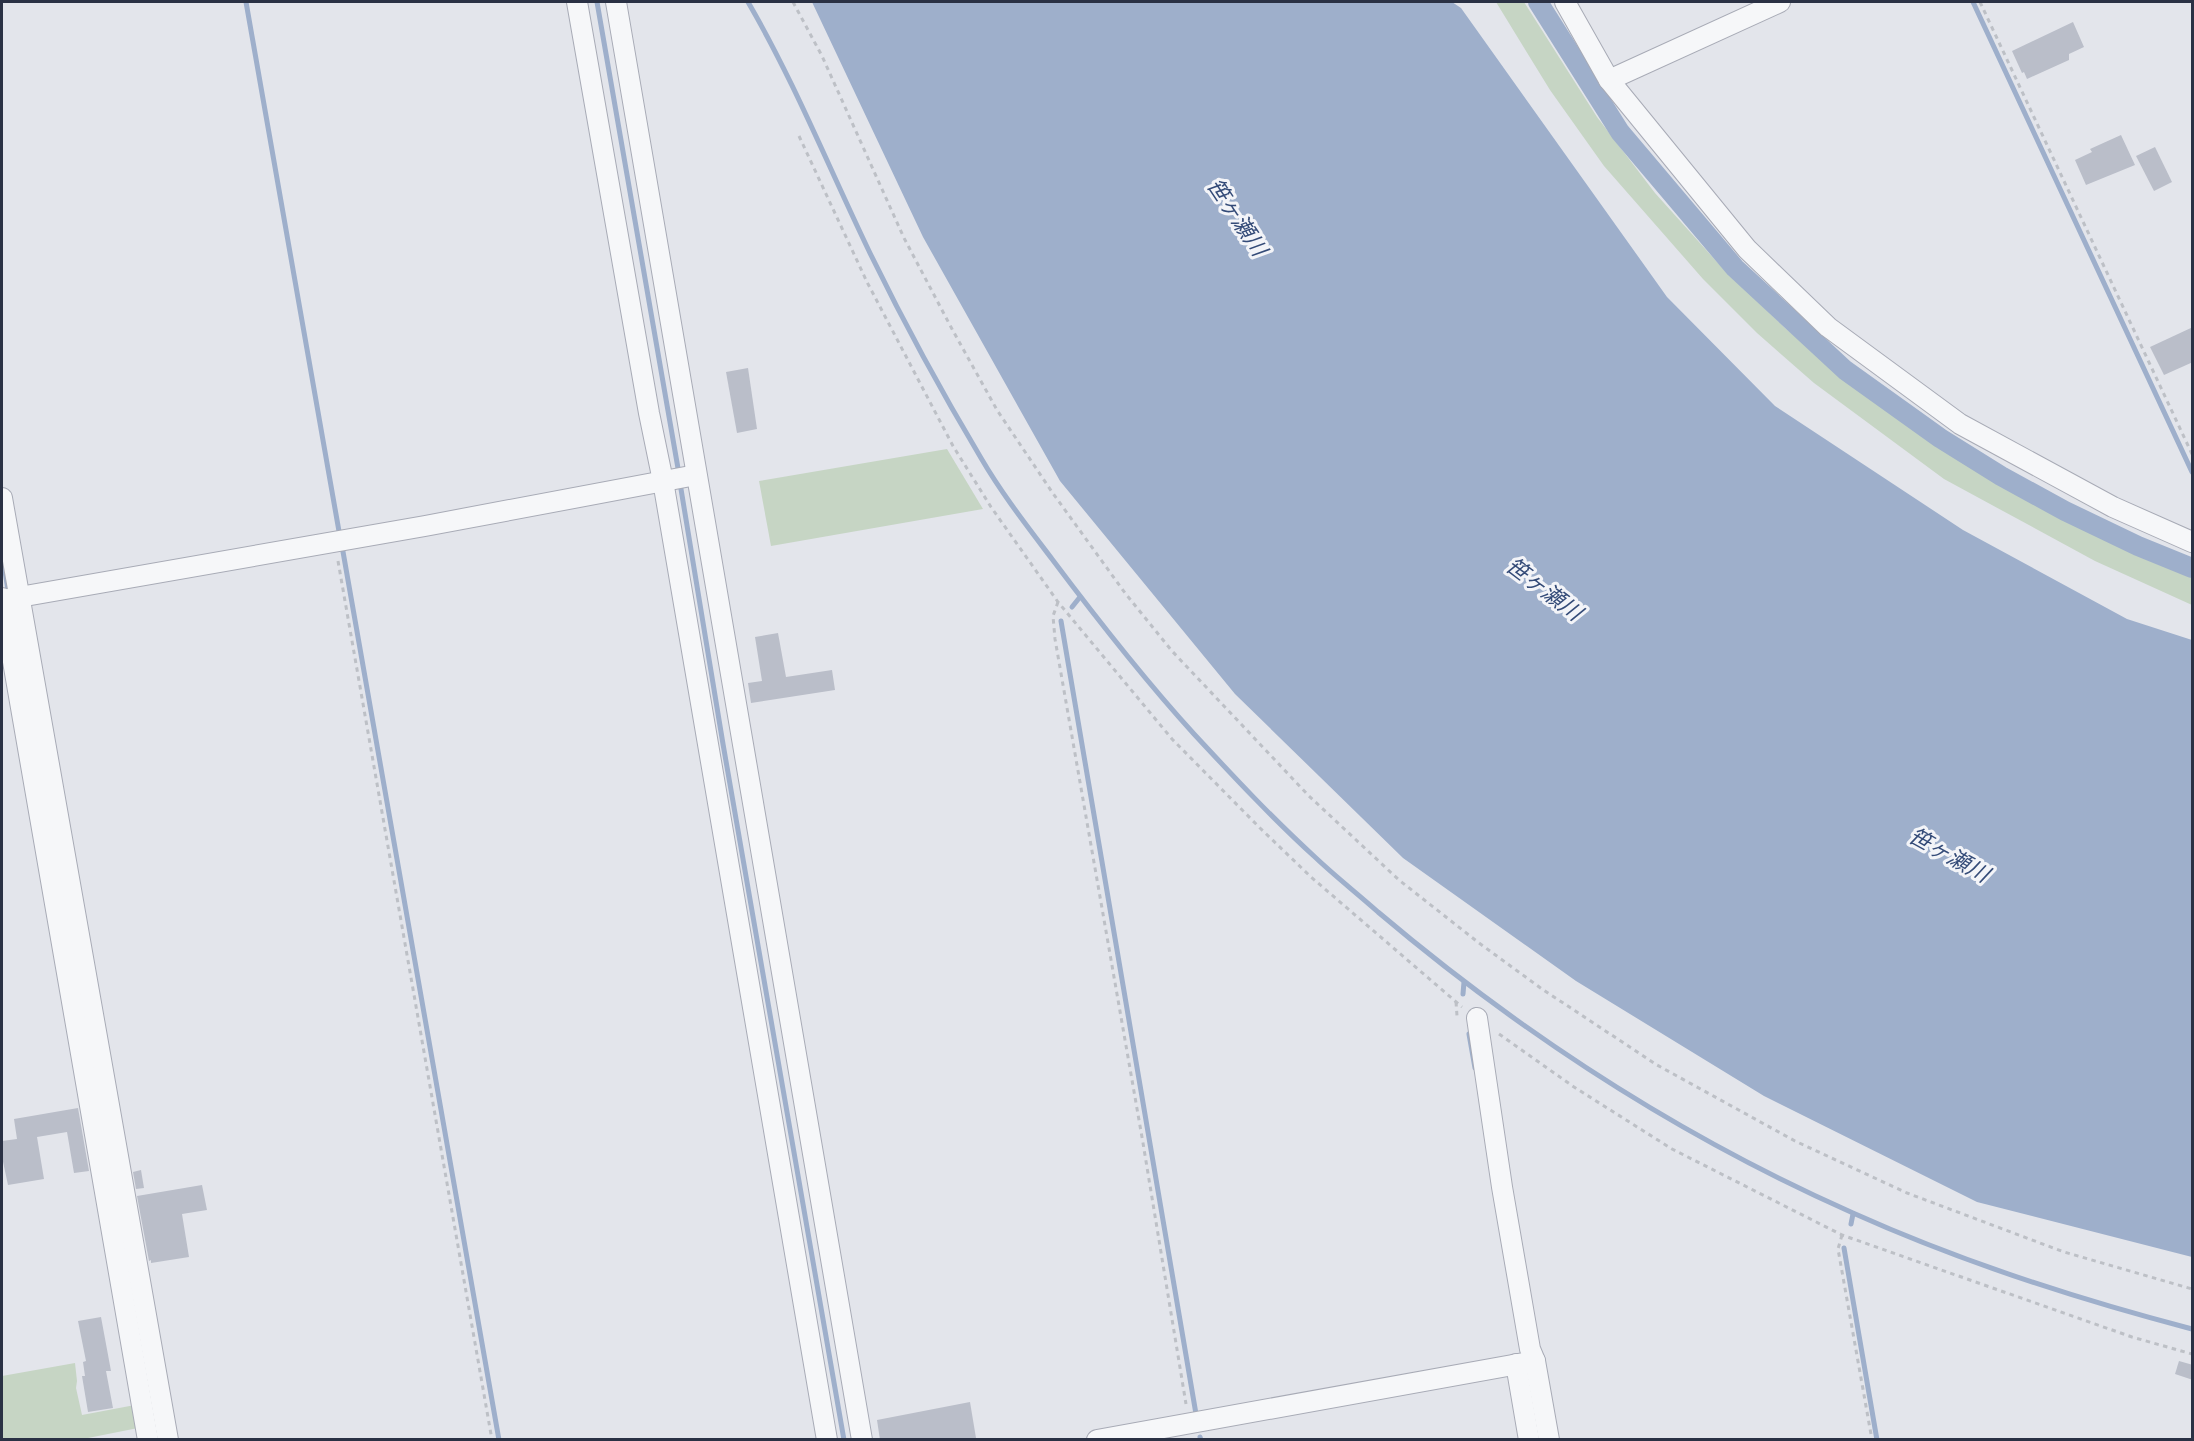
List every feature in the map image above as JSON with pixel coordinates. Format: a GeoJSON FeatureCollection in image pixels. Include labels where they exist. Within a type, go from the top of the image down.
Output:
{"type":"FeatureCollection","features":[{"type":"Feature","properties":{"kind":"street"},"geometry":{"type":"LineString","coordinates":[[578,2],[649,413],[680,479],[713,560],[862,1440]]}},
{"type":"Feature","properties":{"kind":"street"},"geometry":{"type":"LineString","coordinates":[[616,2],[680,479],[827,1440]]}},
{"type":"Feature","properties":{"kind":"street"},"geometry":{"type":"LineString","coordinates":[[1565,2],[1609,80],[1747,249],[1828,327],[1960,424],[2113,507],[2193,542]]}},
{"type":"Feature","properties":{"kind":"street"},"geometry":{"type":"LineString","coordinates":[[1609,80],[1780,2]]}},
{"type":"Feature","properties":{"kind":"street"},"geometry":{"type":"LineString","coordinates":[[7,599],[680,479]]}},
{"type":"Feature","properties":{"kind":"street"},"geometry":{"type":"LineString","coordinates":[[2,498],[7,599],[148,1440]]}},
{"type":"Feature","properties":{"kind":"street"},"geometry":{"type":"LineString","coordinates":[[7,599],[168,1440]]}},
{"type":"Feature","properties":{"kind":"street"},"geometry":{"type":"LineString","coordinates":[[1477,1018],[1514,1261],[1530,1349],[1525,1362],[1529,1440]]}},
{"type":"Feature","properties":{"kind":"street"},"geometry":{"type":"LineString","coordinates":[[1097,1440],[1525,1362]]}},
{"type":"Feature","properties":{"kind":"street"},"geometry":{"type":"LineString","coordinates":[[1525,1362],[1549,1440]]}},
{"type":"Feature","properties":{"kind":"path"},"geometry":{"type":"LineString","coordinates":[[793,2],[822,56],[904,238],[997,410],[1052,492],[1125,593],[1172,651],[1309,796],[1399,880],[1479,944],[1658,1065],[1795,1141],[1929,1202],[2064,1252],[2193,1289]]}},
{"type":"Feature","properties":{"kind":"path"},"geometry":{"type":"LineString","coordinates":[[1980,2],[2193,454]]}},
{"type":"Feature","properties":{"kind":"path"},"geometry":{"type":"LineString","coordinates":[[799,135],[867,282],[953,446],[991,507],[1058,602],[1172,739],[1260,828],[1377,935],[1477,1018],[1574,1087],[1672,1149],[1842,1235],[2132,1336],[2193,1354]]}},
{"type":"Feature","properties":{"kind":"path"},"geometry":{"type":"LineString","coordinates":[[339,541],[492,1440]]}},
{"type":"Feature","properties":{"kind":"path"},"geometry":{"type":"LineString","coordinates":[[1058,602],[1053,616],[1055,639],[1190,1422]]}},
{"type":"Feature","properties":{"kind":"path"},"geometry":{"type":"LineString","coordinates":[[1842,1235],[1838,1249],[1872,1440]]}},
{"type":"Feature","properties":{"kind":"green space"},"geometry":{"type":"Polygon","coordinates":[[[1496,2],[1524,2],[1597,117],[1655,193],[1717,262],[1785,328],[1851,383],[1985,475],[2119,547],[2192,578],[2192,605],[2095,561],[1944,479],[1814,383],[1757,333],[1703,279],[1604,166],[1550,90],[1496,2]]]}},
{"type":"Feature","properties":{"kind":"green space"},"geometry":{"type":"Polygon","coordinates":[[[947,449],[983,509],[771,546],[759,481],[947,449]]]}},
{"type":"Feature","properties":{"kind":"green space"},"geometry":{"type":"Polygon","coordinates":[[[75,1363],[76,1388],[82,1415],[135,1405],[138,1428],[83,1439],[2,1440],[2,1376],[75,1363]]]}},
{"type":"Feature","properties":{"kind":"water","name":"笹ヶ瀬川"},"geometry":{"type":"Polygon","coordinates":[[[812,2],[1452,2],[1461,8],[1667,297],[1775,406],[1963,530],[2127,619],[2192,640],[2192,1257],[1977,1202],[1764,1096],[1576,981],[1403,858],[1235,694],[1060,481],[923,237],[812,2]]]}},
{"type":"Feature","properties":{"kind":"building"},"geometry":{"type":"Polygon","coordinates":[[[2073,22],[2084,47],[2069,54],[2069,60],[2027,79],[2012,51],[2073,22]]]}},
{"type":"Feature","properties":{"kind":"building"},"geometry":{"type":"Polygon","coordinates":[[[2121,135],[2135,165],[2086,185],[2075,160],[2092,152],[2090,149],[2121,135]]]}},
{"type":"Feature","properties":{"kind":"building"},"geometry":{"type":"Polygon","coordinates":[[[2155,147],[2172,182],[2154,191],[2136,156],[2155,147]]]}},
{"type":"Feature","properties":{"kind":"building"},"geometry":{"type":"Polygon","coordinates":[[[2193,327],[2193,362],[2164,375],[2150,347],[2193,327]]]}},
{"type":"Feature","properties":{"kind":"building"},"geometry":{"type":"Polygon","coordinates":[[[748,368],[757,429],[737,433],[726,372],[748,368]]]}},
{"type":"Feature","properties":{"kind":"building"},"geometry":{"type":"Polygon","coordinates":[[[778,633],[786,677],[832,670],[835,690],[751,703],[748,683],[762,681],[755,637],[778,633]]]}},
{"type":"Feature","properties":{"kind":"building"},"geometry":{"type":"Polygon","coordinates":[[[78,1108],[89,1171],[74,1173],[67,1132],[37,1137],[44,1179],[8,1185],[2,1157],[2,1141],[17,1139],[14,1119],[78,1108]]]}},
{"type":"Feature","properties":{"kind":"building"},"geometry":{"type":"Polygon","coordinates":[[[141,1170],[144,1188],[136,1189],[133,1172],[141,1170]]]}},
{"type":"Feature","properties":{"kind":"building"},"geometry":{"type":"Polygon","coordinates":[[[202,1185],[207,1210],[182,1214],[189,1257],[151,1263],[137,1196],[202,1185]]]}},
{"type":"Feature","properties":{"kind":"building"},"geometry":{"type":"Polygon","coordinates":[[[101,1317],[111,1371],[106,1371],[113,1408],[88,1412],[82,1376],[85,1376],[83,1362],[86,1361],[78,1321],[101,1317]]]}},
{"type":"Feature","properties":{"kind":"building"},"geometry":{"type":"Polygon","coordinates":[[[2179,1361],[2193,1365],[2193,1380],[2175,1374],[2179,1361]]]}},
{"type":"Feature","properties":{"kind":"building"},"geometry":{"type":"Polygon","coordinates":[[[970,1402],[976,1438],[880,1440],[877,1420],[970,1402]]]}},
{"type":"Feature","properties":{"kind":"waterway"},"geometry":{"type":"LineString","coordinates":[[246,2],[340,537]]}},
{"type":"Feature","properties":{"kind":"waterway"},"geometry":{"type":"LineString","coordinates":[[597,2],[679,474]]}},
{"type":"Feature","properties":{"kind":"waterway"},"geometry":{"type":"LineString","coordinates":[[748,2],[796,94],[895,303],[951,407],[997,484],[1086,604],[1157,691],[1254,797],[1324,865],[1432,957],[1488,999],[1605,1079],[1726,1151],[1853,1213],[1936,1248],[2063,1292],[2192,1329]]}},
{"type":"Feature","properties":{"kind":"waterway"},"geometry":{"type":"LineString","coordinates":[[1538,2],[1620,132],[1735,268],[1845,370],[1940,438],[2001,476],[2065,511],[2138,546],[2192,568]]}},
{"type":"Feature","properties":{"kind":"waterway"},"geometry":{"type":"LineString","coordinates":[[1973,2],[2192,472]]}},
{"type":"Feature","properties":{"kind":"waterway"},"geometry":{"type":"LineString","coordinates":[[680,483],[844,1440]]}},
{"type":"Feature","properties":{"kind":"waterway"},"geometry":{"type":"LineString","coordinates":[[342,546],[499,1440]]}},
{"type":"Feature","properties":{"kind":"waterway"},"geometry":{"type":"LineString","coordinates":[[2,553],[9,596]]}},
{"type":"Feature","properties":{"kind":"waterway"},"geometry":{"type":"LineString","coordinates":[[1072,607],[1080,597]]}},
{"type":"Feature","properties":{"kind":"waterway"},"geometry":{"type":"LineString","coordinates":[[1061,621],[1196,1414]]}},
{"type":"Feature","properties":{"kind":"waterway"},"geometry":{"type":"LineString","coordinates":[[1463,994],[1464,982]]}},
{"type":"Feature","properties":{"kind":"waterway"},"geometry":{"type":"LineString","coordinates":[[1469,1034],[1475,1068]]}},
{"type":"Feature","properties":{"kind":"waterway"},"geometry":{"type":"LineString","coordinates":[[1851,1224],[1853,1214]]}},
{"type":"Feature","properties":{"kind":"waterway"},"geometry":{"type":"LineString","coordinates":[[1844,1248],[1877,1440]]}}]}
